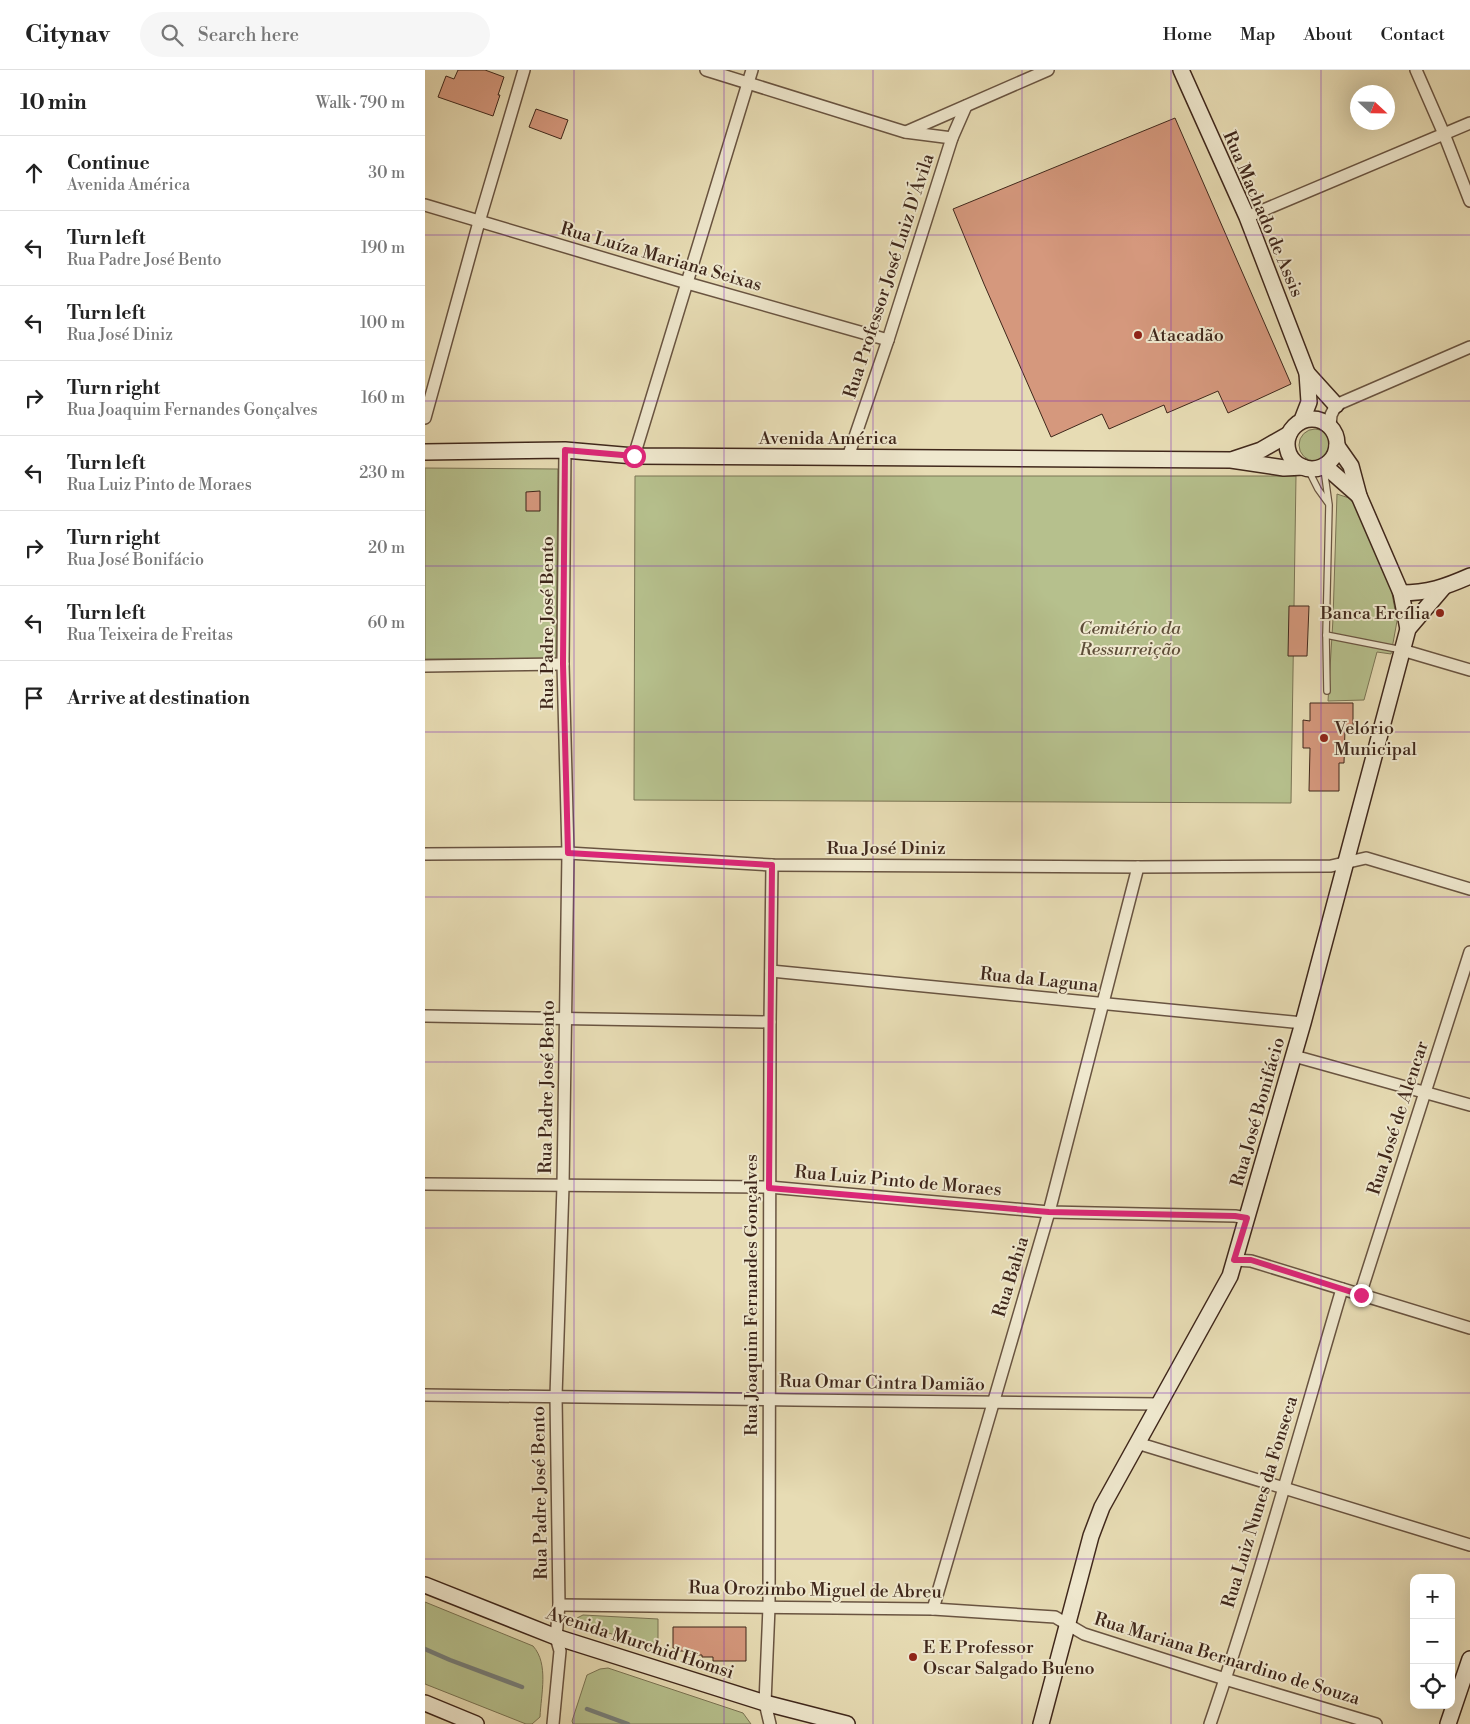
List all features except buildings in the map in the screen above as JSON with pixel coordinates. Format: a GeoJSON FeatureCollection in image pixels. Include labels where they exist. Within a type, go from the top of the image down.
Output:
{"type":"FeatureCollection","features":[{"type":"Feature","properties":{"kind":"street"},"geometry":{"type":"LineString","coordinates":[[425,418],[479,222],[524,70]]}},
{"type":"Feature","properties":{"kind":"street"},"geometry":{"type":"LineString","coordinates":[[706,70],[905,132],[952,138]]}},
{"type":"Feature","properties":{"kind":"street"},"geometry":{"type":"LineString","coordinates":[[634,456],[752,70]]}},
{"type":"Feature","properties":{"kind":"street"},"geometry":{"type":"LineString","coordinates":[[905,132],[1048,70]]}},
{"type":"Feature","properties":{"kind":"street","name":"Rua Machado de Assis"},"geometry":{"type":"LineString","coordinates":[[1181,70],[1247,217],[1307,373],[1309,402],[1302,420]]}},
{"type":"Feature","properties":{"kind":"street"},"geometry":{"type":"LineString","coordinates":[[1416,70],[1470,201]]}},
{"type":"Feature","properties":{"kind":"street","name":"Rua Professor José Luiz D'Ávila"},"geometry":{"type":"LineString","coordinates":[[849,456],[952,138],[966,106]]}},
{"type":"Feature","properties":{"kind":"street"},"geometry":{"type":"LineString","coordinates":[[1247,217],[1470,123]]}},
{"type":"Feature","properties":{"kind":"street","name":"Rua Luíza Mariana Seixas"},"geometry":{"type":"LineString","coordinates":[[425,205],[687,283],[888,340]]}},
{"type":"Feature","properties":{"kind":"street"},"geometry":{"type":"LineString","coordinates":[[1330,426],[1331,415],[1336,405],[1470,348]]}},
{"type":"Feature","properties":{"kind":"street","name":"Rua Machado de Assis"},"geometry":{"type":"LineString","coordinates":[[1307,373],[1336,405]]}},
{"type":"Feature","properties":{"kind":"street"},"geometry":{"type":"LineString","coordinates":[[1308,419],[1320,420],[1330,426],[1337,438],[1337,446],[1333,457],[1324,466],[1305,468],[1296,463],[1288,450],[1287,442],[1292,428],[1302,420],[1308,419]]}},
{"type":"Feature","properties":{"kind":"street","name":"Avenida América"},"geometry":{"type":"LineString","coordinates":[[1231,460],[1261,450],[1289,434]]}},
{"type":"Feature","properties":{"kind":"street"},"geometry":{"type":"LineString","coordinates":[[1337,446],[1351,466],[1359,496],[1401,593],[1408,629]]}},
{"type":"Feature","properties":{"kind":"street","name":"Avenida América"},"geometry":{"type":"LineString","coordinates":[[425,452],[565,450],[634,456],[1231,460],[1284,468],[1305,468]]}},
{"type":"Feature","properties":{"kind":"street","name":"Rua Padre José Bento"},"geometry":{"type":"LineString","coordinates":[[553,1724],[560,1652],[556,1637],[559,1605],[556,1396],[567,1018],[568,853],[563,664],[565,450]]}},
{"type":"Feature","properties":{"kind":"street"},"geometry":{"type":"LineString","coordinates":[[1324,466],[1359,496]]}},
{"type":"Feature","properties":{"kind":"street"},"geometry":{"type":"LineString","coordinates":[[1401,593],[1414,593],[1443,588],[1470,576]]}},
{"type":"Feature","properties":{"kind":"street"},"geometry":{"type":"LineString","coordinates":[[1408,629],[1443,588]]}},
{"type":"Feature","properties":{"kind":"street","name":"Rua José Bonifácio"},"geometry":{"type":"LineString","coordinates":[[1041,1724],[1091,1536],[1102,1506],[1230,1276],[1294,1056],[1408,629]]}},
{"type":"Feature","properties":{"kind":"street"},"geometry":{"type":"LineString","coordinates":[[1403,650],[1470,670]]}},
{"type":"Feature","properties":{"kind":"street"},"geometry":{"type":"LineString","coordinates":[[425,666],[563,664]]}},
{"type":"Feature","properties":{"kind":"street","name":"Rua José Diniz"},"geometry":{"type":"LineString","coordinates":[[425,854],[568,853],[772,865],[1138,867],[1331,866],[1366,858],[1470,889]]}},
{"type":"Feature","properties":{"kind":"street","name":"Rua Joaquim Fernandes Gonçalves"},"geometry":{"type":"LineString","coordinates":[[770,1724],[765,1704],[769,1607],[769,1188],[772,865]]}},
{"type":"Feature","properties":{"kind":"street","name":"Rua Bahia"},"geometry":{"type":"LineString","coordinates":[[933,1609],[1049,1212],[1138,867]]}},
{"type":"Feature","properties":{"kind":"street","name":"Rua José de Alencar"},"geometry":{"type":"LineString","coordinates":[[1361,1295],[1470,952]]}},
{"type":"Feature","properties":{"kind":"street","name":"Rua da Laguna"},"geometry":{"type":"LineString","coordinates":[[771,971],[1303,1023]]}},
{"type":"Feature","properties":{"kind":"street"},"geometry":{"type":"LineString","coordinates":[[425,1016],[770,1022]]}},
{"type":"Feature","properties":{"kind":"street"},"geometry":{"type":"LineString","coordinates":[[1294,1056],[1470,1106]]}},
{"type":"Feature","properties":{"kind":"street","name":"Rua Luiz Pinto de Moraes"},"geometry":{"type":"LineString","coordinates":[[425,1184],[769,1188],[1049,1212],[1235,1216],[1247,1218]]}},
{"type":"Feature","properties":{"kind":"street"},"geometry":{"type":"LineString","coordinates":[[1234,1260],[1251,1260],[1470,1328]]}},
{"type":"Feature","properties":{"kind":"street","name":"Rua Luiz Nunes da Fonseca"},"geometry":{"type":"LineString","coordinates":[[1209,1724],[1225,1679],[1342,1289]]}},
{"type":"Feature","properties":{"kind":"street","name":"Rua Omar Cintra Damião"},"geometry":{"type":"LineString","coordinates":[[425,1394],[769,1398],[992,1404],[1159,1404]]}},
{"type":"Feature","properties":{"kind":"street"},"geometry":{"type":"LineString","coordinates":[[1137,1443],[1470,1545]]}},
{"type":"Feature","properties":{"kind":"street","name":"Avenida Murchid Homsi"},"geometry":{"type":"LineString","coordinates":[[425,1585],[556,1637],[765,1704],[847,1724]]}},
{"type":"Feature","properties":{"kind":"street","name":"Rua Orozimbo Miguel de Abreu"},"geometry":{"type":"LineString","coordinates":[[559,1605],[933,1609],[1055,1617],[1068,1624]]}},
{"type":"Feature","properties":{"kind":"street","name":"Rua Mariana Bernardino de Souza"},"geometry":{"type":"LineString","coordinates":[[1068,1624],[1084,1634],[1376,1724]]}},
{"type":"Feature","properties":{"kind":"street"},"geometry":{"type":"LineString","coordinates":[[1448,1724],[1470,1659]]}},
{"type":"Feature","properties":{"kind":"street"},"geometry":{"type":"LineString","coordinates":[[425,1703],[476,1724]]}},
{"type":"Feature","properties":{"kind":"lane"},"geometry":{"type":"LineString","coordinates":[[1324,466],[1329,505],[1326,635],[1327,691]]}},
{"type":"Feature","properties":{"kind":"lane"},"geometry":{"type":"LineString","coordinates":[[1305,468],[1329,505]]}},
{"type":"Feature","properties":{"kind":"lane"},"geometry":{"type":"LineString","coordinates":[[1326,635],[1403,650]]}},
{"type":"Feature","properties":{"kind":"green space"},"geometry":{"type":"Polygon","coordinates":[[[1315,429],[1326,434],[1331,445],[1326,456],[1315,461],[1304,456],[1299,445],[1304,434],[1315,429]]]}},
{"type":"Feature","properties":{"kind":"green space"},"geometry":{"type":"Polygon","coordinates":[[[425,468],[558,469],[556,659],[425,659],[425,468]]]}},
{"type":"Feature","properties":{"kind":"green space","name":"Cemitério da Ressurreição"},"geometry":{"type":"Polygon","coordinates":[[[635,476],[1296,476],[1291,803],[634,800],[635,476]]]}},
{"type":"Feature","properties":{"kind":"green space"},"geometry":{"type":"Polygon","coordinates":[[[1337,494],[1352,499],[1391,588],[1397,621],[1391,654],[1377,652],[1364,700],[1328,701],[1337,494]]]}},
{"type":"Feature","properties":{"kind":"green space"},"geometry":{"type":"Polygon","coordinates":[[[425,1602],[533,1646],[538,1653],[543,1670],[540,1717],[532,1724],[526,1724],[425,1684],[425,1602]]]}},
{"type":"Feature","properties":{"kind":"green space"},"geometry":{"type":"Polygon","coordinates":[[[583,1615],[658,1619],[658,1648],[577,1623],[577,1618],[583,1615]]]}},
{"type":"Feature","properties":{"kind":"green space"},"geometry":{"type":"Polygon","coordinates":[[[608,1668],[743,1713],[751,1724],[573,1724],[572,1721],[587,1675],[600,1669],[608,1668]]]}},
{"type":"Feature","properties":{"kind":"waterway"},"geometry":{"type":"LineString","coordinates":[[425,1649],[522,1687]]}},
{"type":"Feature","properties":{"kind":"waterway"},"geometry":{"type":"LineString","coordinates":[[587,1709],[628,1724]]}},
{"type":"Feature","properties":{"kind":"place","name":"Atacadão"},"geometry":{"type":"Point","coordinates":[1138,335]}},
{"type":"Feature","properties":{"kind":"place","name":"Banca Ercília"},"geometry":{"type":"Point","coordinates":[1440,613]}},
{"type":"Feature","properties":{"kind":"place","name":"Velório Municipal"},"geometry":{"type":"Point","coordinates":[1324,738]}},
{"type":"Feature","properties":{"kind":"place","name":"E E Professor Oscar Salgado Bueno"},"geometry":{"type":"Point","coordinates":[913,1657]}},
{"type":"Feature","properties":{"kind":"route"},"geometry":{"type":"LineString","coordinates":[[634,456],[565,450],[563,664],[568,853],[772,865],[769,1188],[1049,1212],[1235,1216],[1247,1218],[1234,1260],[1251,1260],[1361,1295]]}}]}
